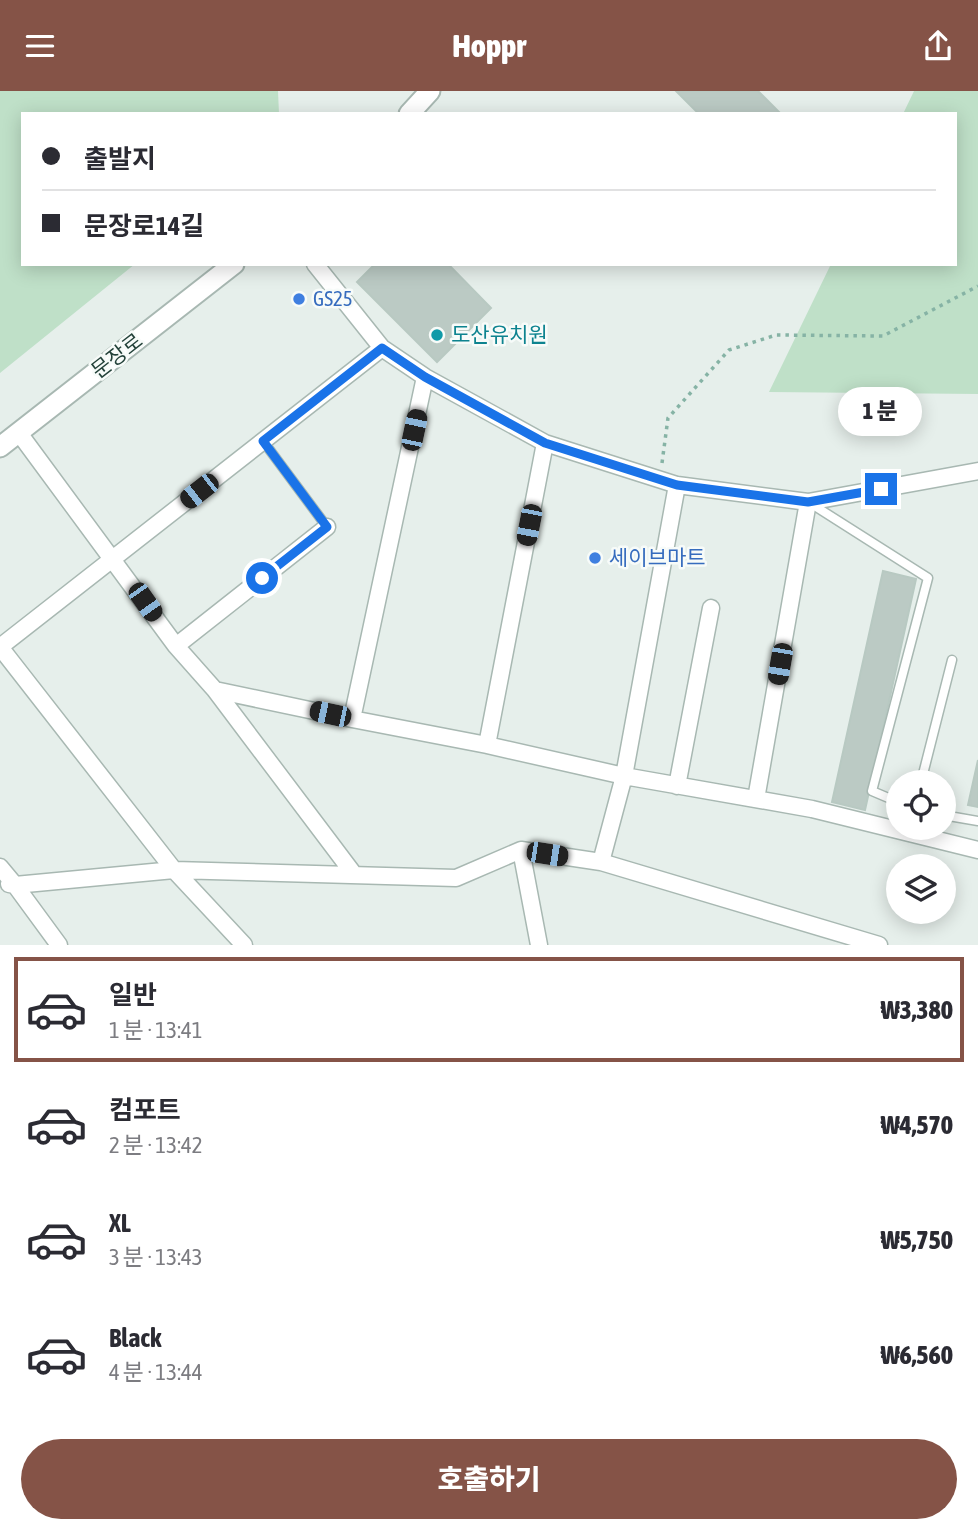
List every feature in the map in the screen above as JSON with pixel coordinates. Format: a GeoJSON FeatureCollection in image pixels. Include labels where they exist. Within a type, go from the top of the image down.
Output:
{"type":"FeatureCollection","features":[{"type":"Feature","properties":{"kind":"street"},"geometry":{"type":"LineString","coordinates":[[411,112],[430,91]]}},
{"type":"Feature","properties":{"kind":"street","name":"문장로"},"geometry":{"type":"LineString","coordinates":[[0,447],[231,266]]}},
{"type":"Feature","properties":{"kind":"street"},"geometry":{"type":"LineString","coordinates":[[317,266],[382,348],[425,377],[545,443],[660,480],[677,485],[808,502],[978,471]]}},
{"type":"Feature","properties":{"kind":"street"},"geometry":{"type":"LineString","coordinates":[[244,945],[173,870],[0,647],[382,348]]}},
{"type":"Feature","properties":{"kind":"street"},"geometry":{"type":"LineString","coordinates":[[352,719],[425,377]]}},
{"type":"Feature","properties":{"kind":"street"},"geometry":{"type":"LineString","coordinates":[[19,433],[114,558],[176,646],[215,690],[354,873]]}},
{"type":"Feature","properties":{"kind":"street"},"geometry":{"type":"LineString","coordinates":[[487,745],[545,443]]}},
{"type":"Feature","properties":{"kind":"street"},"geometry":{"type":"LineString","coordinates":[[601,862],[624,776],[677,485]]}},
{"type":"Feature","properties":{"kind":"street"},"geometry":{"type":"LineString","coordinates":[[757,799],[808,502]]}},
{"type":"Feature","properties":{"kind":"street"},"geometry":{"type":"LineString","coordinates":[[176,646],[327,527]]}},
{"type":"Feature","properties":{"kind":"street"},"geometry":{"type":"LineString","coordinates":[[677,786],[711,608]]}},
{"type":"Feature","properties":{"kind":"street"},"geometry":{"type":"LineString","coordinates":[[215,690],[487,745],[624,776],[812,809],[886,826]]}},
{"type":"Feature","properties":{"kind":"street"},"geometry":{"type":"LineString","coordinates":[[942,840],[978,850]]}},
{"type":"Feature","properties":{"kind":"street"},"geometry":{"type":"LineString","coordinates":[[7,883],[173,870],[354,873],[456,878],[521,850],[601,862],[879,945]]}},
{"type":"Feature","properties":{"kind":"street"},"geometry":{"type":"LineString","coordinates":[[521,850],[539,945]]}},
{"type":"Feature","properties":{"kind":"street"},"geometry":{"type":"LineString","coordinates":[[0,867],[7,883],[59,945]]}},
{"type":"Feature","properties":{"kind":"lane"},"geometry":{"type":"LineString","coordinates":[[263,441],[327,527]]}},
{"type":"Feature","properties":{"kind":"lane"},"geometry":{"type":"LineString","coordinates":[[808,502],[928,578],[872,791],[886,797]]}},
{"type":"Feature","properties":{"kind":"lane"},"geometry":{"type":"LineString","coordinates":[[925,770],[952,660]]}},
{"type":"Feature","properties":{"kind":"lane"},"geometry":{"type":"LineString","coordinates":[[956,817],[978,821]]}},
{"type":"Feature","properties":{"kind":"path"},"geometry":{"type":"LineString","coordinates":[[660,480],[668,418],[729,350],[776,335],[883,336],[978,286]]}},
{"type":"Feature","properties":{"kind":"green space"},"geometry":{"type":"Polygon","coordinates":[[[0,91],[278,91],[279,112],[21,112],[21,266],[133,266],[0,373],[0,91]]]}},
{"type":"Feature","properties":{"kind":"green space"},"geometry":{"type":"Polygon","coordinates":[[[914,91],[978,91],[978,394],[769,392],[830,266],[957,266],[957,112],[904,112],[914,91]]]}},
{"type":"Feature","properties":{"kind":"building"},"geometry":{"type":"Polygon","coordinates":[[[676,91],[758,91],[779,112],[697,112],[676,91]]]}},
{"type":"Feature","properties":{"kind":"building","name":"도산유치원"},"geometry":{"type":"Polygon","coordinates":[[[373,266],[450,266],[491,308],[437,362],[357,282],[373,266]]]}},
{"type":"Feature","properties":{"kind":"building"},"geometry":{"type":"Polygon","coordinates":[[[883,571],[916,579],[865,810],[832,802],[883,571]]]}},
{"type":"Feature","properties":{"kind":"building"},"geometry":{"type":"Polygon","coordinates":[[[978,760],[978,807],[968,805],[978,760]]]}},
{"type":"Feature","properties":{"kind":"place","name":"GS25"},"geometry":{"type":"Point","coordinates":[299,299]}},
{"type":"Feature","properties":{"kind":"place","name":"도산유치원"},"geometry":{"type":"Point","coordinates":[437,335]}},
{"type":"Feature","properties":{"kind":"place","name":"세이브마트"},"geometry":{"type":"Point","coordinates":[595,558]}},
{"type":"Feature","properties":{"kind":"route"},"geometry":{"type":"LineString","coordinates":[[262,578],[327,527],[263,441],[382,348],[425,377],[545,443],[677,485],[808,502],[881,489]]}}]}
